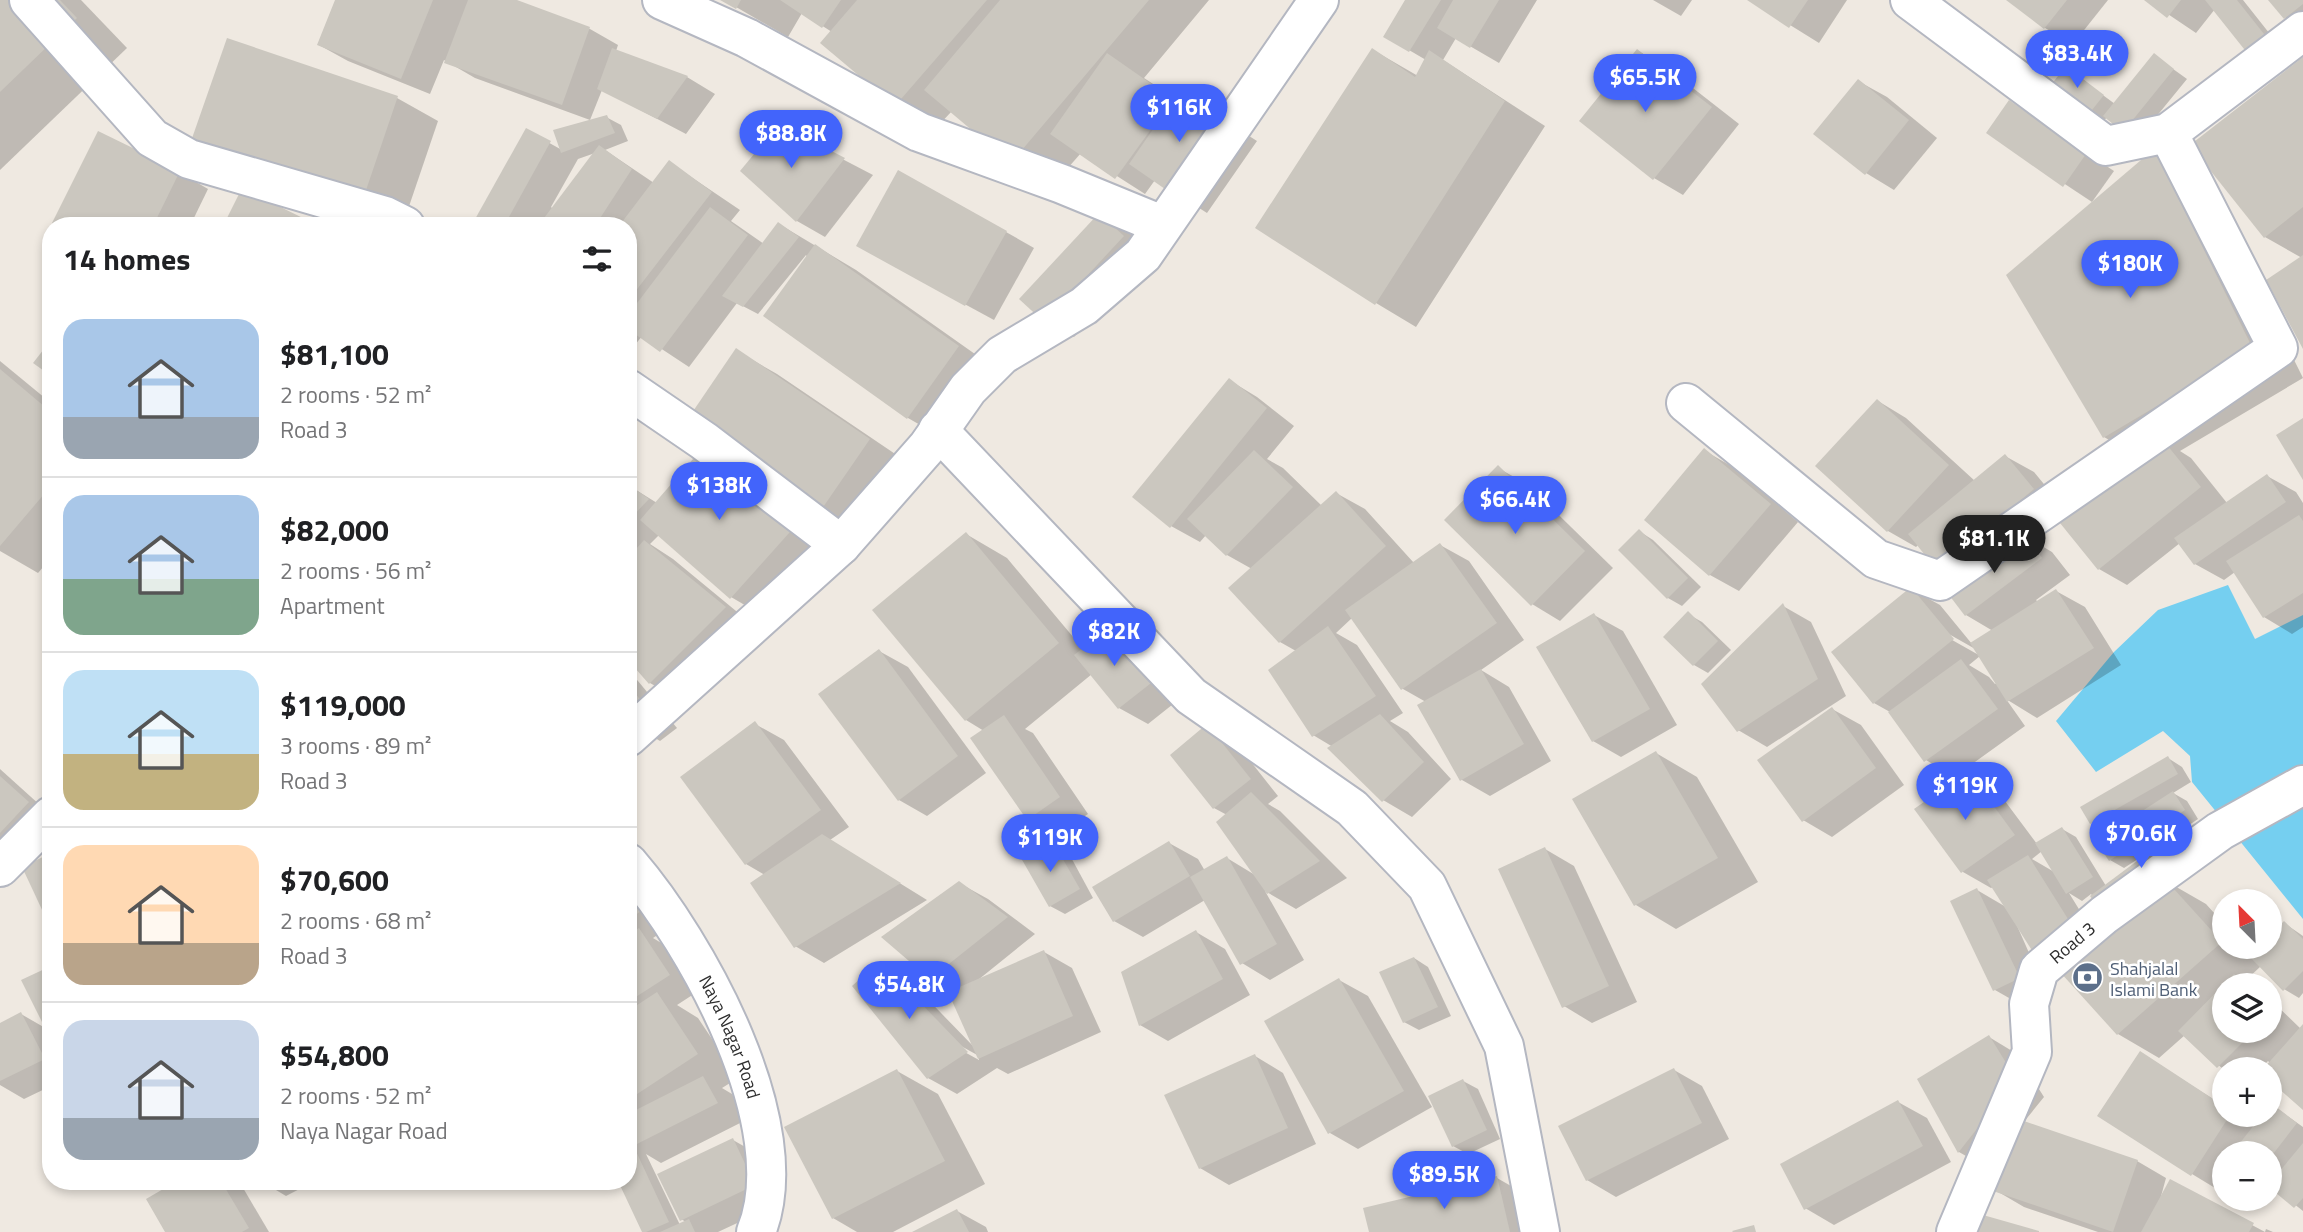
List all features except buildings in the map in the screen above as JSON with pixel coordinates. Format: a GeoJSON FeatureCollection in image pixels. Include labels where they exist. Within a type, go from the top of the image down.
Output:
{"type":"FeatureCollection","features":[{"type":"Feature","properties":{"kind":"street"},"geometry":{"type":"LineString","coordinates":[[29,0],[152,138],[189,159],[386,217]]}},
{"type":"Feature","properties":{"kind":"street"},"geometry":{"type":"LineString","coordinates":[[662,0],[747,38],[919,132],[1062,184],[1162,225]]}},
{"type":"Feature","properties":{"kind":"street"},"geometry":{"type":"LineString","coordinates":[[637,729],[841,545],[928,446],[968,389],[1002,355],[1084,306],[1143,255],[1319,0]]}},
{"type":"Feature","properties":{"kind":"street"},"geometry":{"type":"LineString","coordinates":[[1910,0],[2106,146],[2168,133],[2303,31]]}},
{"type":"Feature","properties":{"kind":"street"},"geometry":{"type":"LineString","coordinates":[[1686,403],[1877,559],[1940,580],[2278,348],[2168,133]]}},
{"type":"Feature","properties":{"kind":"street"},"geometry":{"type":"LineString","coordinates":[[637,395],[704,441],[841,545]]}},
{"type":"Feature","properties":{"kind":"street"},"geometry":{"type":"LineString","coordinates":[[939,430],[1191,696],[1352,808],[1427,886],[1504,1046],[1540,1232]]}},
{"type":"Feature","properties":{"kind":"street","name":"Road 3"},"geometry":{"type":"LineString","coordinates":[[1956,1232],[2032,1052],[2029,1004],[2039,970],[2104,915],[2220,831],[2303,785]]}},
{"type":"Feature","properties":{"kind":"street"},"geometry":{"type":"LineString","coordinates":[[0,867],[42,825]]}},
{"type":"Feature","properties":{"kind":"street","name":"Naya Nagar Road"},"geometry":{"type":"LineString","coordinates":[[637,873],[655,894],[724,1010],[755,1102],[766,1166],[765,1210],[756,1232]]}},
{"type":"Feature","properties":{"kind":"water"},"geometry":{"type":"Polygon","coordinates":[[[2228,585],[2255,639],[2303,615],[2303,919],[2282,893],[2282,889],[2279,889],[2192,782],[2190,756],[2163,731],[2096,772],[2056,721],[2114,652],[2158,610],[2228,585]]]}},
{"type":"Feature","properties":{"kind":"place","name":"Shahjalal Islami Bank"},"geometry":{"type":"Point","coordinates":[2087,978]}}]}
